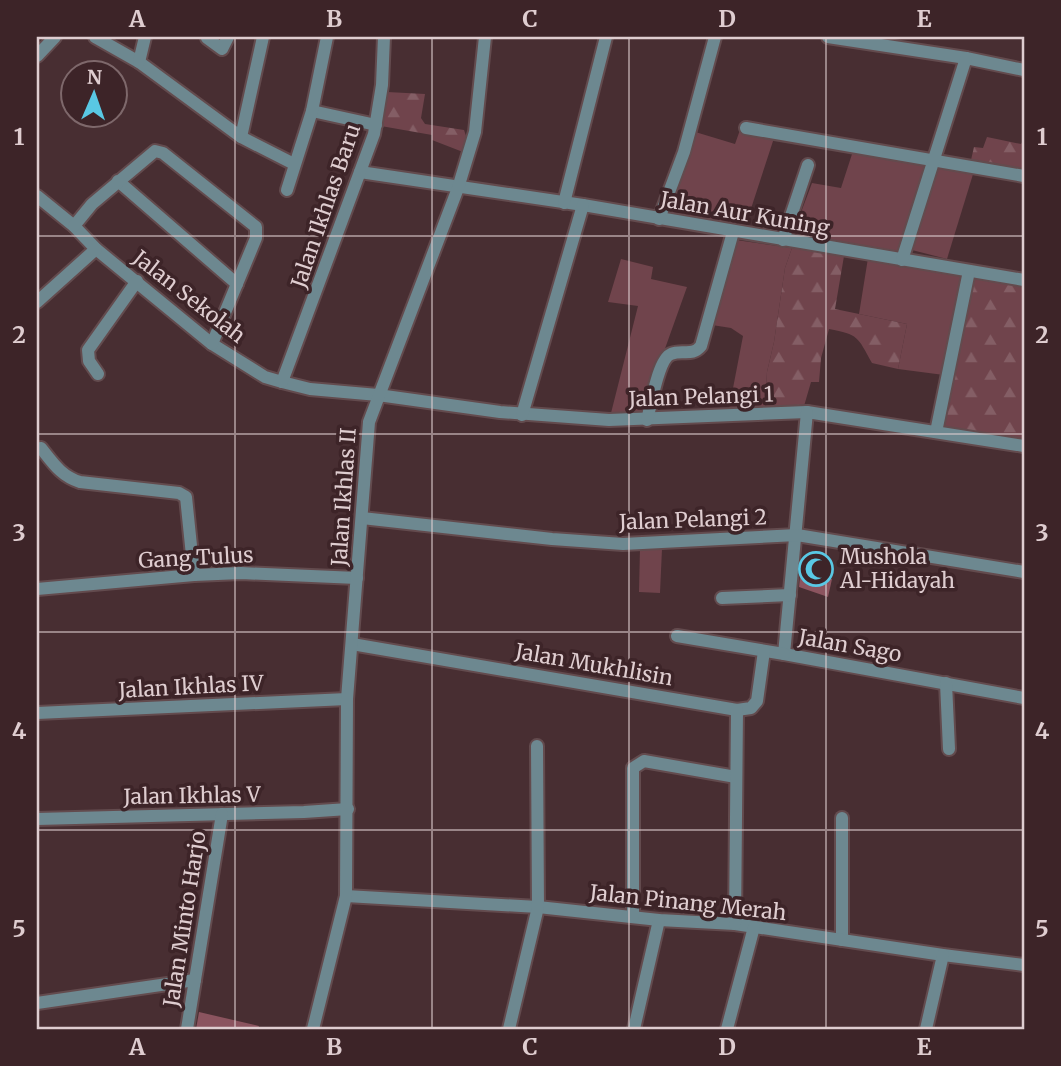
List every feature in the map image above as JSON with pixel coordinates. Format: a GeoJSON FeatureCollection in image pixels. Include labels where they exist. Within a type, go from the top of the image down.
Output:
{"type":"FeatureCollection","features":[{"type":"Feature","properties":{"kind":"street"},"geometry":{"type":"LineString","coordinates":[[37,56],[55,37]]}},
{"type":"Feature","properties":{"kind":"street"},"geometry":{"type":"LineString","coordinates":[[95,37],[139,62],[241,137],[294,164]]}},
{"type":"Feature","properties":{"kind":"street"},"geometry":{"type":"LineString","coordinates":[[139,62],[145,37]]}},
{"type":"Feature","properties":{"kind":"street"},"geometry":{"type":"LineString","coordinates":[[207,38],[222,49],[228,37]]}},
{"type":"Feature","properties":{"kind":"street"},"geometry":{"type":"LineString","coordinates":[[241,137],[263,37]]}},
{"type":"Feature","properties":{"kind":"street"},"geometry":{"type":"LineString","coordinates":[[287,190],[312,111],[327,37]]}},
{"type":"Feature","properties":{"kind":"street","name":"Jalan Ikhlas Baru"},"geometry":{"type":"LineString","coordinates":[[282,382],[376,125],[382,85],[384,37]]}},
{"type":"Feature","properties":{"kind":"street","name":"Jalan Ikhlas II"},"geometry":{"type":"LineString","coordinates":[[313,1029],[346,896],[347,699],[369,422],[458,188],[475,132],[485,37]]}},
{"type":"Feature","properties":{"kind":"street"},"geometry":{"type":"LineString","coordinates":[[564,203],[606,37]]}},
{"type":"Feature","properties":{"kind":"street"},"geometry":{"type":"LineString","coordinates":[[659,219],[684,152],[715,37]]}},
{"type":"Feature","properties":{"kind":"street"},"geometry":{"type":"LineString","coordinates":[[828,37],[967,58],[1024,70]]}},
{"type":"Feature","properties":{"kind":"street"},"geometry":{"type":"LineString","coordinates":[[902,260],[967,58]]}},
{"type":"Feature","properties":{"kind":"street"},"geometry":{"type":"LineString","coordinates":[[312,111],[376,125]]}},
{"type":"Feature","properties":{"kind":"street"},"geometry":{"type":"LineString","coordinates":[[747,128],[1024,176]]}},
{"type":"Feature","properties":{"kind":"street"},"geometry":{"type":"LineString","coordinates":[[74,226],[92,204],[155,151],[163,153],[256,226],[256,238],[212,344]]}},
{"type":"Feature","properties":{"kind":"street"},"geometry":{"type":"LineString","coordinates":[[783,240],[808,165]]}},
{"type":"Feature","properties":{"kind":"street","name":"Jalan Aur Kuning"},"geometry":{"type":"LineString","coordinates":[[360,172],[583,205],[1024,280]]}},
{"type":"Feature","properties":{"kind":"street"},"geometry":{"type":"LineString","coordinates":[[118,181],[237,284]]}},
{"type":"Feature","properties":{"kind":"street","name":"Jalan Sekolah"},"geometry":{"type":"LineString","coordinates":[[39,203],[74,226],[96,249],[212,344],[265,377],[310,389],[379,395]]}},
{"type":"Feature","properties":{"kind":"street"},"geometry":{"type":"LineString","coordinates":[[522,415],[583,205]]}},
{"type":"Feature","properties":{"kind":"street"},"geometry":{"type":"LineString","coordinates":[[647,420],[664,359],[674,353],[694,352],[701,346],[733,232]]}},
{"type":"Feature","properties":{"kind":"street"},"geometry":{"type":"LineString","coordinates":[[37,302],[96,249]]}},
{"type":"Feature","properties":{"kind":"street"},"geometry":{"type":"LineString","coordinates":[[936,432],[969,271]]}},
{"type":"Feature","properties":{"kind":"street"},"geometry":{"type":"LineString","coordinates":[[98,374],[89,361],[88,350],[93,339],[136,281]]}},
{"type":"Feature","properties":{"kind":"street","name":"Jalan Pelangi 1"},"geometry":{"type":"LineString","coordinates":[[379,395],[522,415],[609,420],[807,412],[1024,446]]}},
{"type":"Feature","properties":{"kind":"street","name":"Jalan Sago"},"geometry":{"type":"LineString","coordinates":[[807,412],[784,654],[1024,698]]}},
{"type":"Feature","properties":{"kind":"street"},"geometry":{"type":"LineString","coordinates":[[41,448],[69,479],[179,493],[186,497],[194,575]]}},
{"type":"Feature","properties":{"kind":"street","name":"Jalan Pelangi 2"},"geometry":{"type":"LineString","coordinates":[[362,518],[623,544],[797,534],[1024,572]]}},
{"type":"Feature","properties":{"kind":"street","name":"Gang Tulus"},"geometry":{"type":"LineString","coordinates":[[37,589],[241,573],[357,578]]}},
{"type":"Feature","properties":{"kind":"street"},"geometry":{"type":"LineString","coordinates":[[722,598],[790,595]]}},
{"type":"Feature","properties":{"kind":"street"},"geometry":{"type":"LineString","coordinates":[[677,636],[784,654]]}},
{"type":"Feature","properties":{"kind":"street","name":"Jalan Mukhlisin"},"geometry":{"type":"LineString","coordinates":[[352,644],[737,710]]}},
{"type":"Feature","properties":{"kind":"street"},"geometry":{"type":"LineString","coordinates":[[735,924],[737,710],[751,708],[757,701],[764,652]]}},
{"type":"Feature","properties":{"kind":"street"},"geometry":{"type":"LineString","coordinates":[[946,683],[949,749]]}},
{"type":"Feature","properties":{"kind":"street","name":"Jalan Ikhlas IV"},"geometry":{"type":"LineString","coordinates":[[37,713],[347,699]]}},
{"type":"Feature","properties":{"kind":"street"},"geometry":{"type":"LineString","coordinates":[[509,1029],[538,907],[537,746]]}},
{"type":"Feature","properties":{"kind":"street"},"geometry":{"type":"LineString","coordinates":[[633,917],[634,768],[644,761],[736,777]]}},
{"type":"Feature","properties":{"kind":"street","name":"Jalan Ikhlas V"},"geometry":{"type":"LineString","coordinates":[[37,819],[348,809]]}},
{"type":"Feature","properties":{"kind":"street","name":"Jalan Minto Harjo"},"geometry":{"type":"LineString","coordinates":[[187,1029],[222,814]]}},
{"type":"Feature","properties":{"kind":"street"},"geometry":{"type":"LineString","coordinates":[[842,818],[842,940]]}},
{"type":"Feature","properties":{"kind":"street","name":"Jalan Pinang Merah"},"geometry":{"type":"LineString","coordinates":[[346,896],[538,907],[659,920],[735,924],[1024,965]]}},
{"type":"Feature","properties":{"kind":"street"},"geometry":{"type":"LineString","coordinates":[[634,1029],[659,920]]}},
{"type":"Feature","properties":{"kind":"street"},"geometry":{"type":"LineString","coordinates":[[727,1029],[754,926]]}},
{"type":"Feature","properties":{"kind":"street"},"geometry":{"type":"LineString","coordinates":[[926,1029],[943,955]]}},
{"type":"Feature","properties":{"kind":"street"},"geometry":{"type":"LineString","coordinates":[[37,1003],[195,980]]}},
{"type":"Feature","properties":{"kind":"green space"},"geometry":{"type":"Polygon","coordinates":[[[387,92],[425,94],[421,118],[425,124],[464,130],[466,136],[463,152],[432,140],[432,135],[381,126],[387,92]]]}},
{"type":"Feature","properties":{"kind":"green space"},"geometry":{"type":"Polygon","coordinates":[[[740,130],[775,135],[745,227],[665,215],[692,131],[735,144],[740,130]]]}},
{"type":"Feature","properties":{"kind":"green space"},"geometry":{"type":"Polygon","coordinates":[[[987,137],[1021,144],[1024,139],[1024,169],[971,160],[974,147],[983,148],[987,137]]]}},
{"type":"Feature","properties":{"kind":"green space"},"geometry":{"type":"Polygon","coordinates":[[[853,151],[928,163],[900,252],[826,241],[828,231],[797,223],[812,183],[841,188],[853,151]]]}},
{"type":"Feature","properties":{"kind":"green space"},"geometry":{"type":"Polygon","coordinates":[[[937,165],[974,171],[947,259],[912,250],[937,165]]]}},
{"type":"Feature","properties":{"kind":"green space"},"geometry":{"type":"Polygon","coordinates":[[[736,240],[792,248],[785,268],[767,372],[765,410],[729,409],[743,336],[731,328],[712,325],[736,240]]]}},
{"type":"Feature","properties":{"kind":"green space"},"geometry":{"type":"Polygon","coordinates":[[[792,248],[844,256],[835,309],[907,324],[898,369],[872,363],[856,338],[829,329],[821,358],[819,382],[811,382],[804,406],[765,410],[767,372],[785,268],[792,248]]]}},
{"type":"Feature","properties":{"kind":"green space"},"geometry":{"type":"Polygon","coordinates":[[[868,258],[962,275],[944,375],[898,369],[907,324],[859,314],[868,258]]]}},
{"type":"Feature","properties":{"kind":"green space"},"geometry":{"type":"Polygon","coordinates":[[[621,259],[653,267],[651,279],[687,287],[644,415],[610,417],[638,306],[608,302],[621,259]]]}},
{"type":"Feature","properties":{"kind":"green space"},"geometry":{"type":"Polygon","coordinates":[[[972,277],[1024,285],[1024,441],[943,427],[972,277]]]}},
{"type":"Feature","properties":{"kind":"green space"},"geometry":{"type":"Polygon","coordinates":[[[640,548],[662,549],[660,593],[639,592],[640,548]]]}},
{"type":"Feature","properties":{"kind":"building","name":"Mushola Al-Hidayah"},"geometry":{"type":"Polygon","coordinates":[[[810,552],[832,560],[826,578],[832,579],[828,597],[799,587],[800,576],[810,552]]]}},
{"type":"Feature","properties":{"kind":"building"},"geometry":{"type":"Polygon","coordinates":[[[199,1012],[259,1026],[258,1029],[196,1029],[199,1012]]]}},
{"type":"Feature","properties":{"kind":"place","name":"Mushola Al-Hidayah"},"geometry":{"type":"Point","coordinates":[816,569]}}]}
